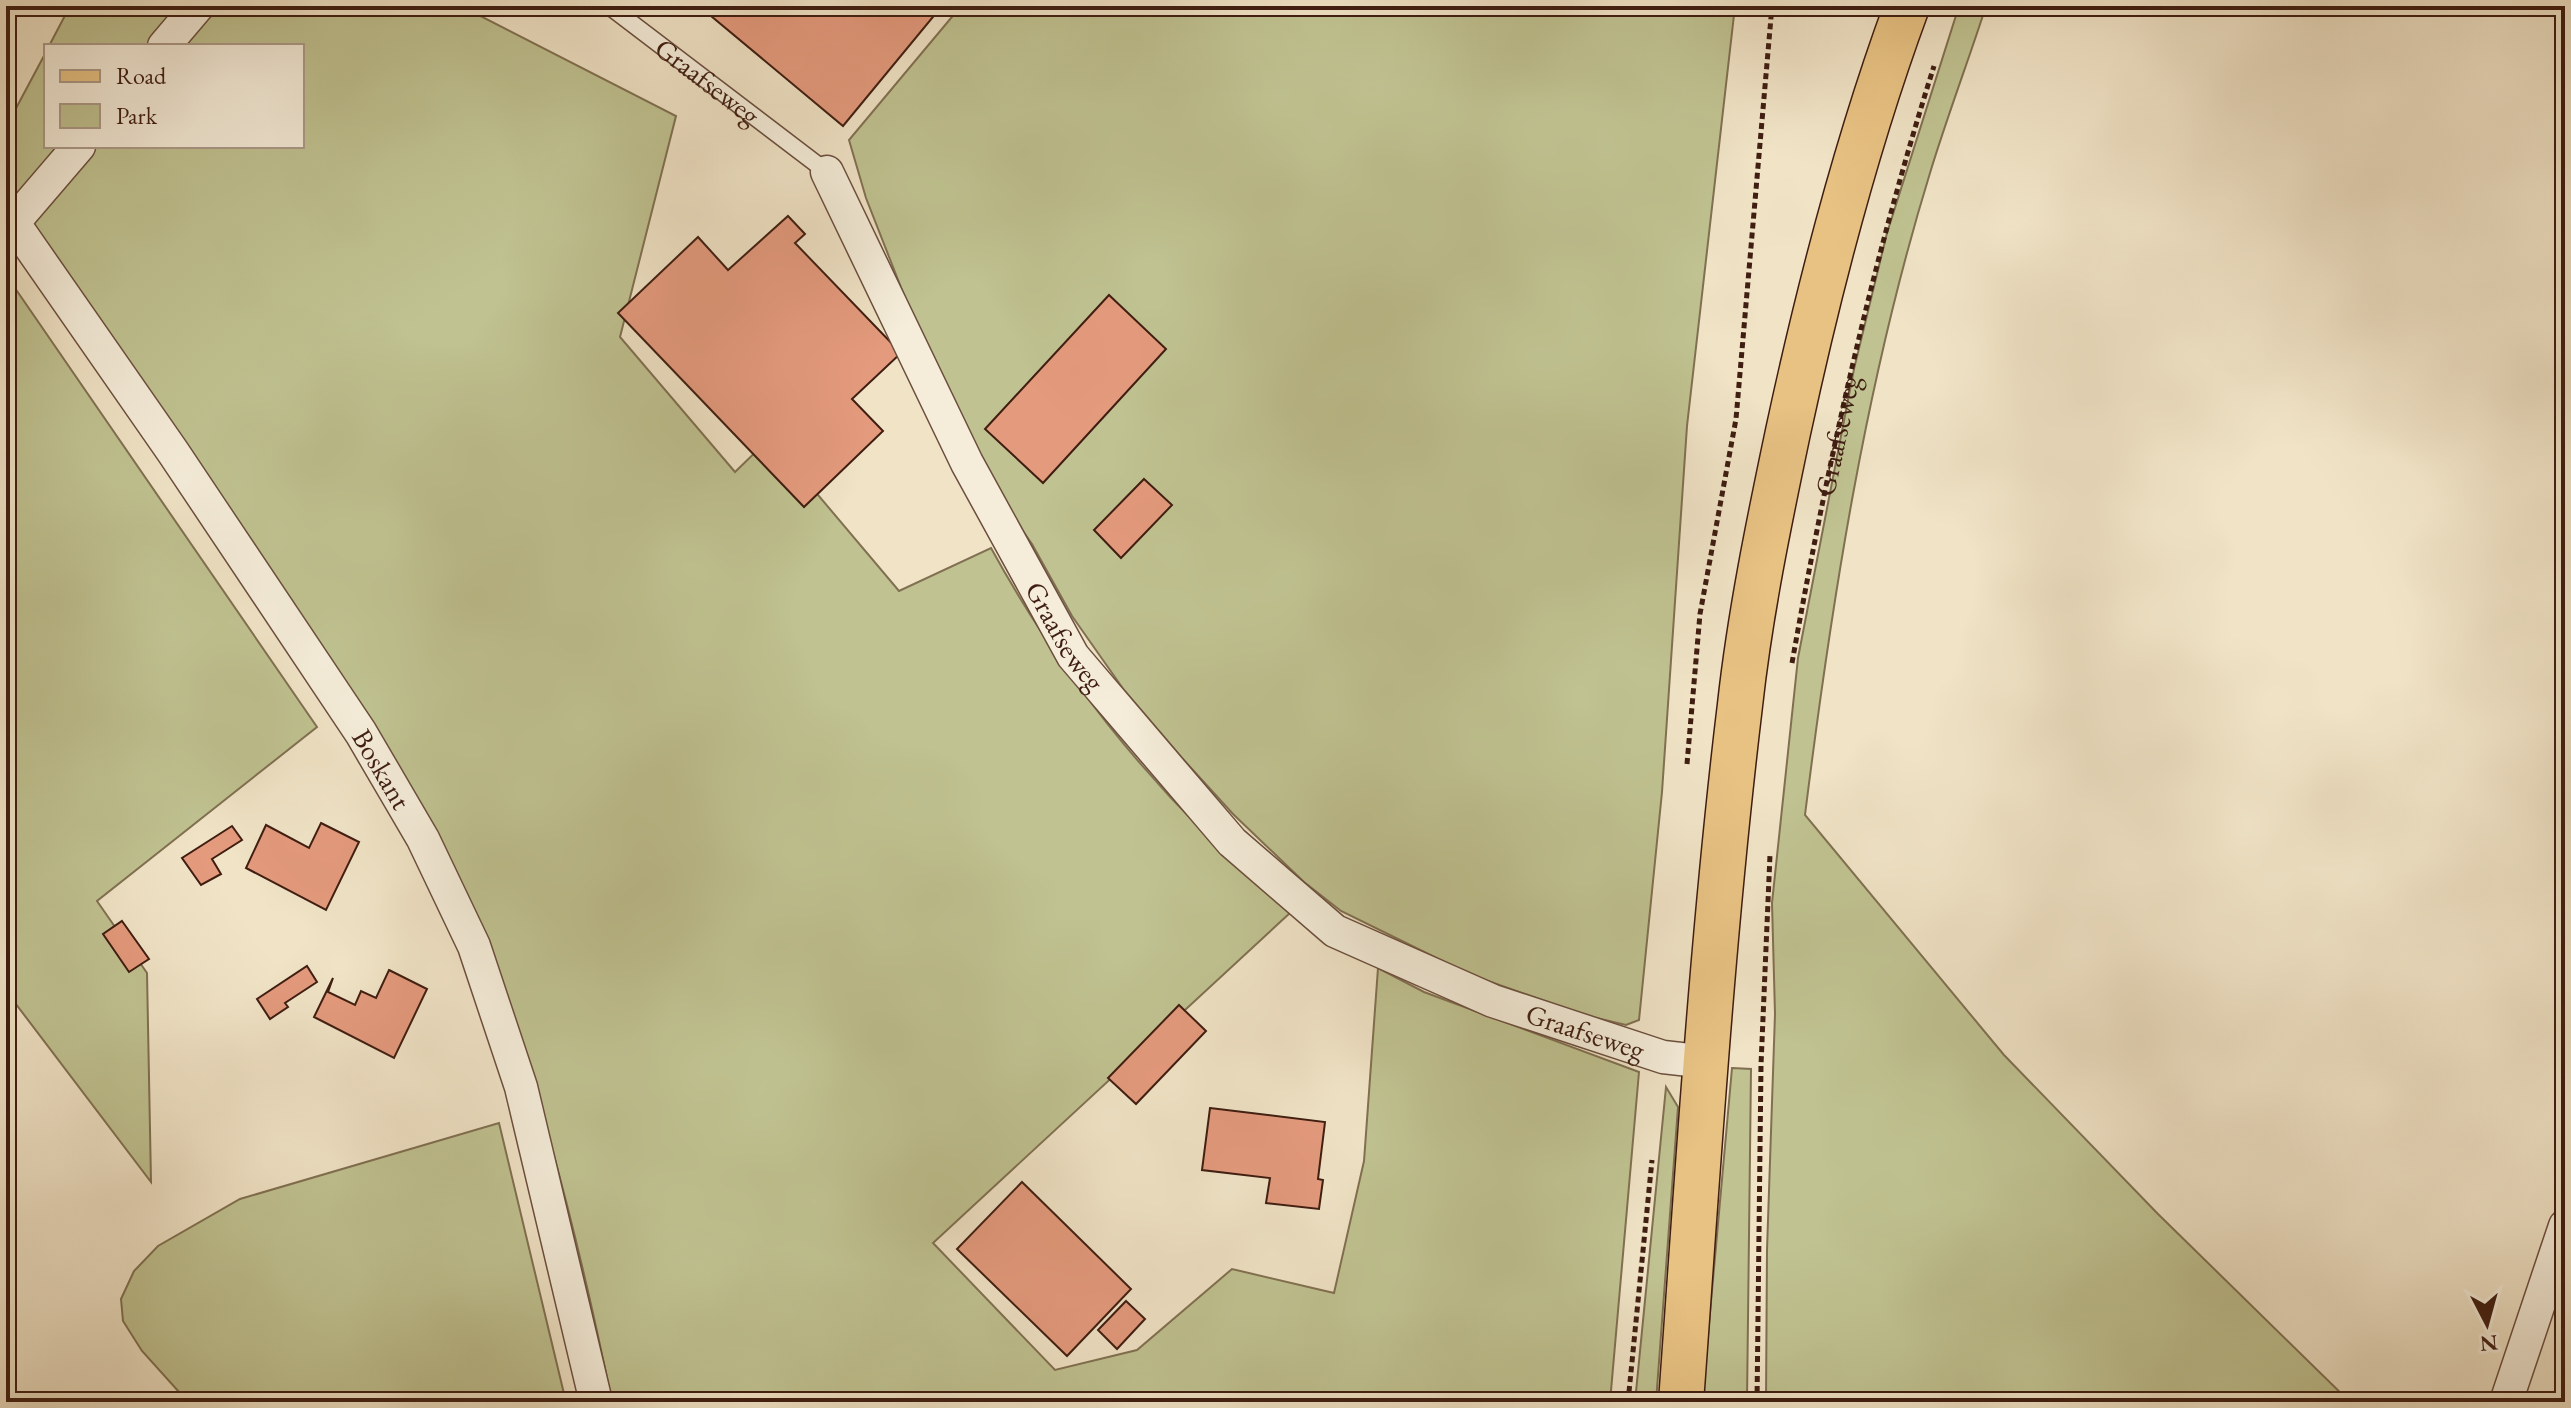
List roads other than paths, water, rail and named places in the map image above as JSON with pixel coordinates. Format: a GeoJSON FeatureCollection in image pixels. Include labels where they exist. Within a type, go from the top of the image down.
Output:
{"type":"FeatureCollection","features":[{"type":"Feature","properties":{"kind":"main road","name":"Graafseweg"},"geometry":{"type":"LineString","coordinates":[[1681,1402],[1707,1062],[1740,703],[1770,517],[1816,308],[1851,179],[1907,6]]}},
{"type":"Feature","properties":{"kind":"street"},"geometry":{"type":"LineString","coordinates":[[166,44],[198,6]]}},
{"type":"Feature","properties":{"kind":"street"},"geometry":{"type":"LineString","coordinates":[[10,218],[77,148]]}},
{"type":"Feature","properties":{"kind":"street","name":"Graafseweg"},"geometry":{"type":"LineString","coordinates":[[827,172],[967,463],[1073,656],[1232,842],[1335,931],[1493,1001],[1663,1057],[1707,1062]]}},
{"type":"Feature","properties":{"kind":"street","name":"Boskant"},"geometry":{"type":"LineString","coordinates":[[10,218],[173,452],[361,733],[423,839],[474,946],[521,1087],[596,1402]]}},
{"type":"Feature","properties":{"kind":"street"},"geometry":{"type":"LineString","coordinates":[[2506,1402],[2565,1226]]}},
{"type":"Feature","properties":{"kind":"lane","name":"Graafseweg"},"geometry":{"type":"LineString","coordinates":[[609,6],[827,172]]}}]}
